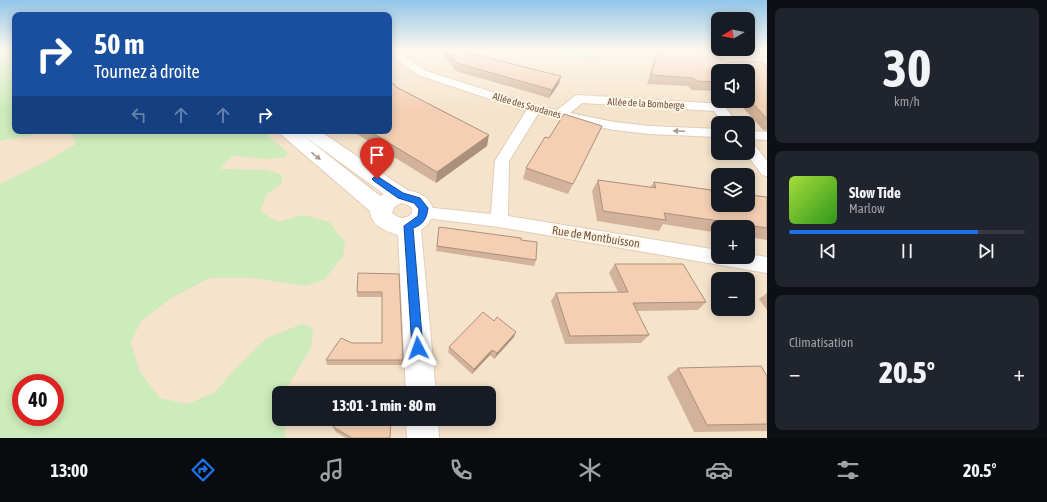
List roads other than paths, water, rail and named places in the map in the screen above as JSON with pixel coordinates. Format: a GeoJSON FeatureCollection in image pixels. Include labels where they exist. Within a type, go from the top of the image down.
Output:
{"type":"FeatureCollection","features":[{"type":"Feature","properties":{"kind":"street","name":"Allée des Soudanes"},"geometry":{"type":"LineString","coordinates":[[418,70],[422,73],[534,109],[614,126],[650,130],[711,133]]}},
{"type":"Feature","properties":{"kind":"street","name":"Allée de la Bomberge"},"geometry":{"type":"LineString","coordinates":[[560,114],[579,99],[718,107],[725,116]]}},
{"type":"Feature","properties":{"kind":"street"},"geometry":{"type":"LineString","coordinates":[[499,221],[502,161],[504,155],[534,109]]}},
{"type":"Feature","properties":{"kind":"street"},"geometry":{"type":"LineString","coordinates":[[290,134],[381,208]]}},
{"type":"Feature","properties":{"kind":"street"},"geometry":{"type":"LineString","coordinates":[[312,134],[401,196]]}},
{"type":"Feature","properties":{"kind":"street"},"geometry":{"type":"LineString","coordinates":[[755,135],[767,136]]}},
{"type":"Feature","properties":{"kind":"street"},"geometry":{"type":"LineString","coordinates":[[755,155],[767,171]]}},
{"type":"Feature","properties":{"kind":"street"},"geometry":{"type":"LineString","coordinates":[[336,171],[352,162]]}},
{"type":"Feature","properties":{"kind":"street"},"geometry":{"type":"LineString","coordinates":[[416,219],[401,226],[388,222],[381,213],[381,208],[386,201],[401,196],[407,196],[417,200],[421,204],[416,219],[420,386]]}},
{"type":"Feature","properties":{"kind":"street","name":"Rue de Montbuisson"},"geometry":{"type":"LineString","coordinates":[[416,219],[499,221],[767,265]]}},
{"type":"Feature","properties":{"kind":"street"},"geometry":{"type":"LineString","coordinates":[[422,426],[423,438]]}}]}
